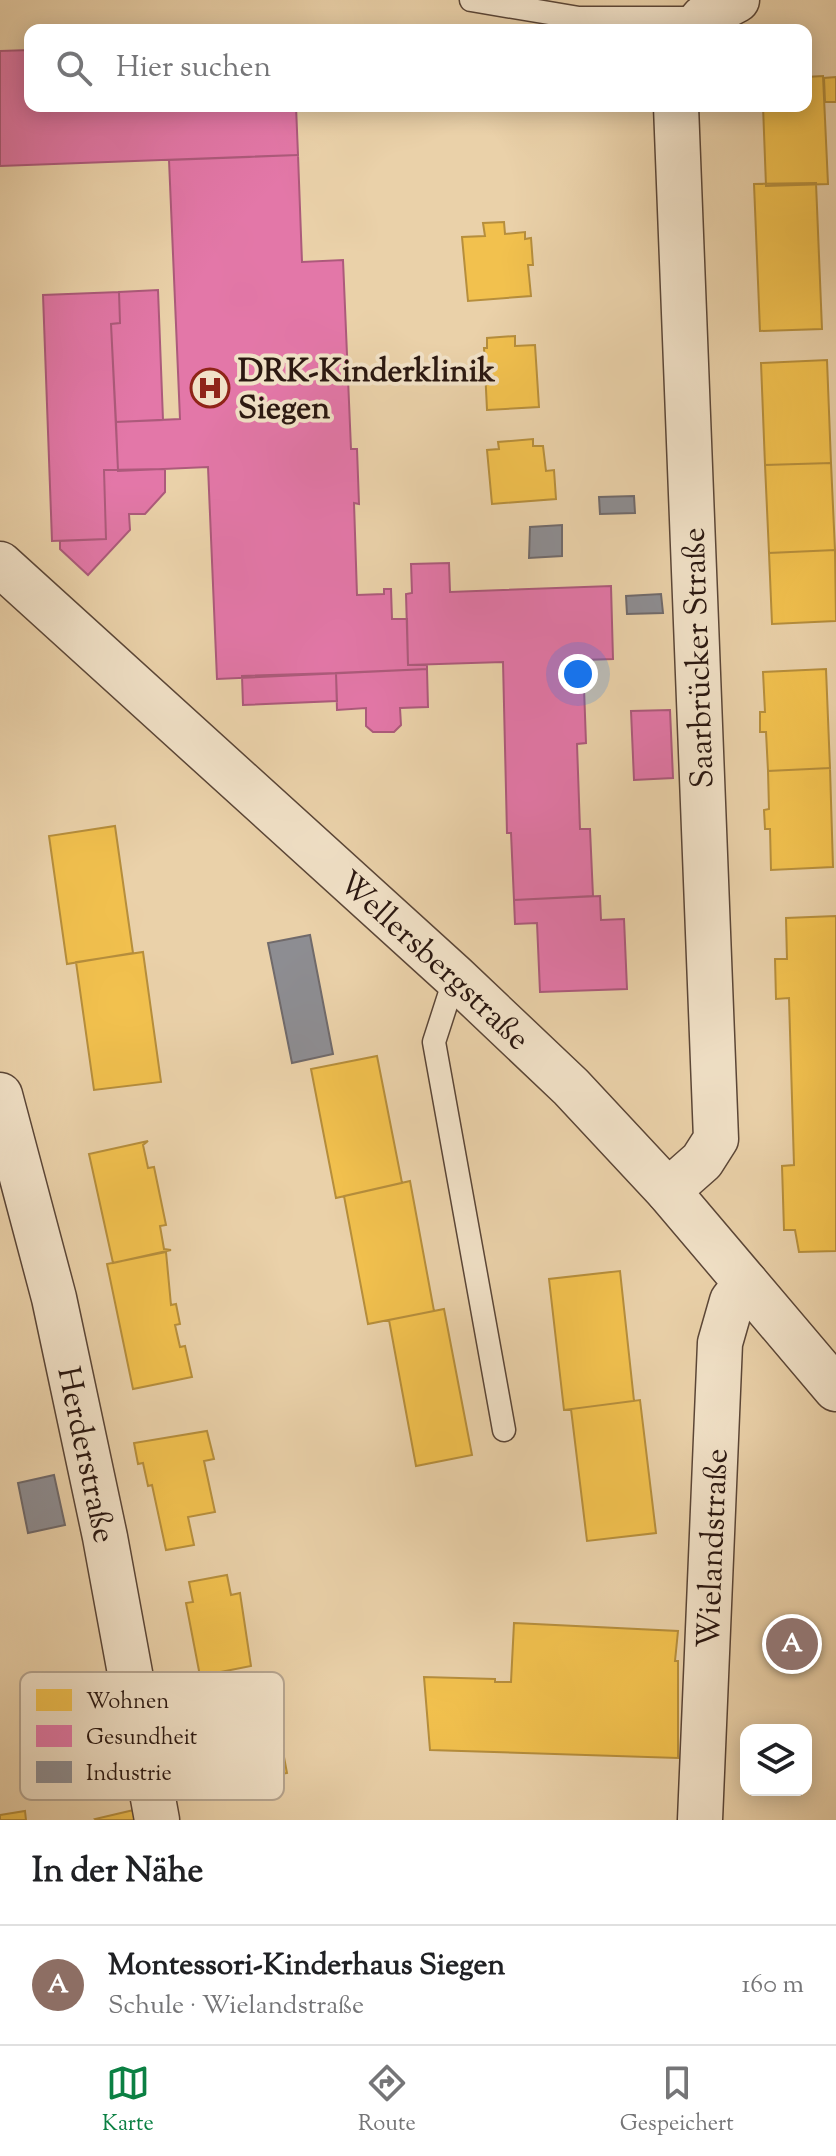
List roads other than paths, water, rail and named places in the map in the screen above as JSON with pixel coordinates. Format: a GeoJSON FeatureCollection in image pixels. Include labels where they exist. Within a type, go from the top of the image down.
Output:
{"type":"FeatureCollection","features":[{"type":"Feature","properties":{"kind":"street","name":"Saarbrücker Straße"},"geometry":{"type":"LineString","coordinates":[[668,1191],[702,1161],[716,1139],[676,112]]}},
{"type":"Feature","properties":{"kind":"street","name":"Wellersbergstraße"},"geometry":{"type":"LineString","coordinates":[[0,564],[455,977],[571,1087],[668,1191],[836,1389]]}},
{"type":"Feature","properties":{"kind":"street","name":"Herderstraße"},"geometry":{"type":"LineString","coordinates":[[0,1095],[70,1373],[130,1672]]}},
{"type":"Feature","properties":{"kind":"street","name":"Wielandstraße"},"geometry":{"type":"LineString","coordinates":[[700,1820],[720,1343],[732,1301],[746,1283]]}},
{"type":"Feature","properties":{"kind":"street","name":"Herderstraße"},"geometry":{"type":"LineString","coordinates":[[153,1800],[157,1820]]}},
{"type":"Feature","properties":{"kind":"lane"},"geometry":{"type":"LineString","coordinates":[[471,0],[579,18],[711,16]]}},
{"type":"Feature","properties":{"kind":"lane"},"geometry":{"type":"LineString","coordinates":[[455,977],[434,1042],[504,1430]]}},
{"type":"Feature","properties":{"kind":"place","name":"DRK-Kinderklinik Siegen"},"geometry":{"type":"Point","coordinates":[210,388]}},
{"type":"Feature","properties":{"kind":"place","name":"Montessori-Kinderhaus Siegen"},"geometry":{"type":"Point","coordinates":[792,1644]}}]}
